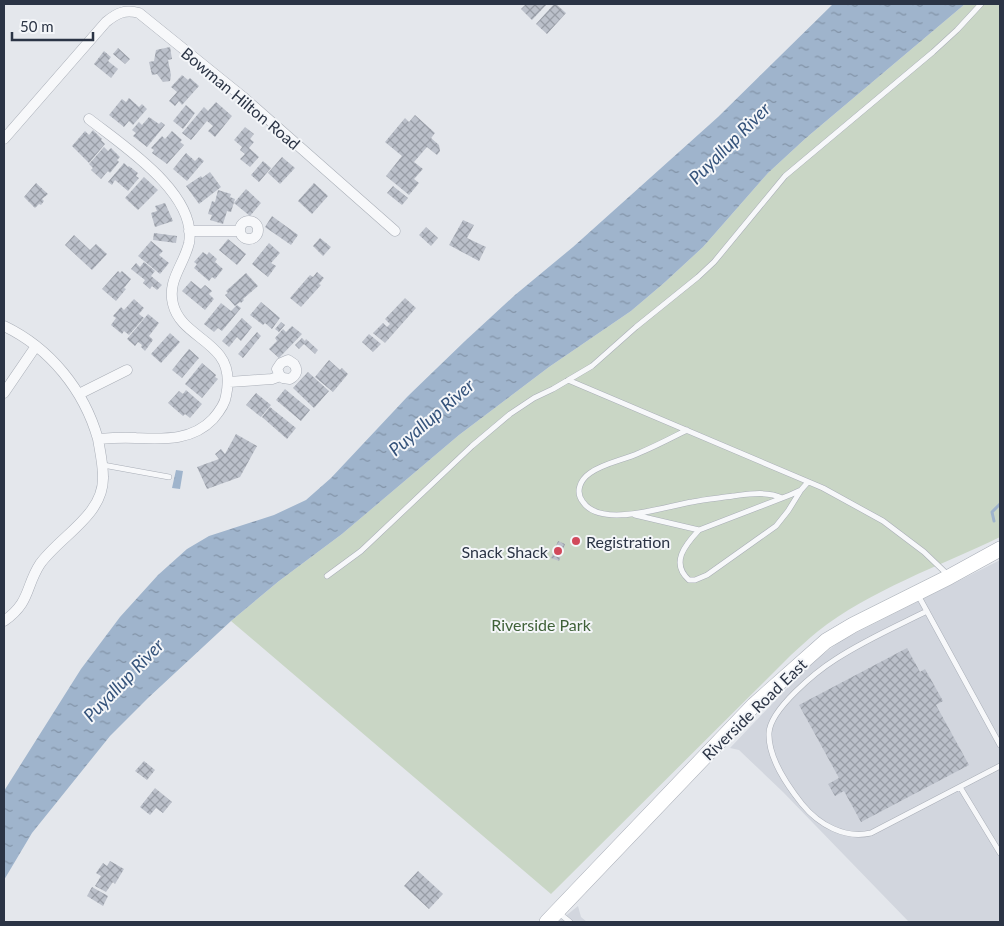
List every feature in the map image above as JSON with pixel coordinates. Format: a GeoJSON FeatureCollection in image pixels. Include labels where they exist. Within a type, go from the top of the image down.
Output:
{"type":"FeatureCollection","features":[{"type":"Feature","properties":{"kind":"street","name":"Bowman Hilton Road"},"geometry":{"type":"LineString","coordinates":[[4,139],[106,22],[120,12],[139,13],[243,97],[395,231]]}},
{"type":"Feature","properties":{"kind":"street"},"geometry":{"type":"LineString","coordinates":[[89,119],[164,181],[180,202],[190,231],[187,251],[172,286],[172,304],[179,319],[213,348],[221,358],[229,382],[226,400],[219,412],[206,425],[193,433],[182,437],[159,439],[98,439]]}},
{"type":"Feature","properties":{"kind":"street"},"geometry":{"type":"LineString","coordinates":[[190,231],[240,231]]}},
{"type":"Feature","properties":{"kind":"street"},"geometry":{"type":"LineString","coordinates":[[4,326],[36,346],[64,373],[79,394],[88,411],[98,439],[104,479],[99,496],[90,514],[51,550],[39,567],[22,605],[4,621]]}},
{"type":"Feature","properties":{"kind":"street"},"geometry":{"type":"LineString","coordinates":[[4,393],[36,346]]}},
{"type":"Feature","properties":{"kind":"street"},"geometry":{"type":"LineString","coordinates":[[79,394],[127,370]]}},
{"type":"Feature","properties":{"kind":"street"},"geometry":{"type":"LineString","coordinates":[[229,382],[272,379],[280,376]]}},
{"type":"Feature","properties":{"kind":"street","name":"Riverside Road East"},"geometry":{"type":"LineString","coordinates":[[552,917],[754,705],[793,669],[852,624],[949,576],[1000,548]]}},
{"type":"Feature","properties":{"kind":"lane"},"geometry":{"type":"LineString","coordinates":[[327,576],[361,551],[472,446],[510,414],[534,398],[592,366],[636,327],[698,277],[714,262],[786,176],[933,52],[981,4]]}},
{"type":"Feature","properties":{"kind":"lane"},"geometry":{"type":"LineString","coordinates":[[568,380],[823,488],[883,521],[924,552],[949,576]]}},
{"type":"Feature","properties":{"kind":"lane"},"geometry":{"type":"LineString","coordinates":[[687,430],[639,453],[590,472],[579,488],[583,504],[602,514],[618,515],[632,514],[694,501],[744,495],[766,494],[782,498]]}},
{"type":"Feature","properties":{"kind":"lane"},"geometry":{"type":"LineString","coordinates":[[102,465],[169,477]]}},
{"type":"Feature","properties":{"kind":"lane"},"geometry":{"type":"LineString","coordinates":[[801,490],[699,530],[685,546],[680,562],[681,572],[689,580],[701,578],[776,526],[808,482]]}},
{"type":"Feature","properties":{"kind":"lane"},"geometry":{"type":"LineString","coordinates":[[632,514],[699,530]]}},
{"type":"Feature","properties":{"kind":"lane"},"geometry":{"type":"LineString","coordinates":[[916,592],[1000,745]]}},
{"type":"Feature","properties":{"kind":"lane"},"geometry":{"type":"LineString","coordinates":[[927,611],[834,660],[790,696],[772,720],[769,731],[775,760],[786,782],[803,805],[829,827],[860,836],[872,833],[1000,766]]}},
{"type":"Feature","properties":{"kind":"lane"},"geometry":{"type":"LineString","coordinates":[[960,787],[1000,853]]}},
{"type":"Feature","properties":{"kind":"lane"},"geometry":{"type":"LineString","coordinates":[[552,917],[570,922]]}},
{"type":"Feature","properties":{"kind":"shaded area"},"geometry":{"type":"Polygon","coordinates":[[[1000,560],[1000,922],[909,922],[783,792],[739,750],[730,748],[809,665],[842,640],[1000,560]]]}},
{"type":"Feature","properties":{"kind":"shaded area"},"geometry":{"type":"Polygon","coordinates":[[[578,906],[581,917],[587,922],[558,922],[578,906]]]}},
{"type":"Feature","properties":{"kind":"green space","name":"Riverside Park"},"geometry":{"type":"Polygon","coordinates":[[[965,4],[1000,4],[1000,537],[882,591],[817,632],[791,655],[551,894],[231,621],[279,581],[342,534],[459,435],[549,367],[631,311],[703,247],[768,173],[806,138],[965,4]]]}},
{"type":"Feature","properties":{"kind":"water","name":"Puyallup River"},"geometry":{"type":"Polygon","coordinates":[[[833,4],[965,4],[806,138],[768,173],[703,247],[631,311],[549,367],[459,435],[342,534],[279,581],[231,621],[110,736],[32,833],[4,880],[4,791],[81,669],[120,617],[158,575],[187,549],[209,536],[274,515],[306,500],[331,478],[408,396],[465,341],[718,117],[833,4]]]}},
{"type":"Feature","properties":{"kind":"water"},"geometry":{"type":"Polygon","coordinates":[[[176,470],[183,471],[180,489],[172,488],[176,470]]]}},
{"type":"Feature","properties":{"kind":"building"},"geometry":{"type":"Polygon","coordinates":[[[526,4],[547,4],[532,20],[521,9],[526,4]]]}},
{"type":"Feature","properties":{"kind":"building"},"geometry":{"type":"Polygon","coordinates":[[[554,4],[566,13],[547,34],[536,24],[554,4]]]}},
{"type":"Feature","properties":{"kind":"building"},"geometry":{"type":"Polygon","coordinates":[[[170,47],[172,59],[168,60],[171,75],[170,81],[163,82],[157,74],[152,75],[149,62],[154,61],[156,50],[170,47]]]}},
{"type":"Feature","properties":{"kind":"building"},"geometry":{"type":"Polygon","coordinates":[[[118,48],[130,59],[125,64],[113,54],[118,48]]]}},
{"type":"Feature","properties":{"kind":"building"},"geometry":{"type":"Polygon","coordinates":[[[104,51],[111,57],[108,61],[118,69],[111,78],[94,64],[104,51]]]}},
{"type":"Feature","properties":{"kind":"building"},"geometry":{"type":"Polygon","coordinates":[[[182,75],[188,80],[190,78],[199,86],[182,105],[179,101],[175,106],[169,101],[177,92],[171,87],[182,75]]]}},
{"type":"Feature","properties":{"kind":"building"},"geometry":{"type":"Polygon","coordinates":[[[129,98],[139,107],[142,104],[147,109],[133,125],[129,121],[124,127],[109,115],[122,99],[126,102],[129,98]]]}},
{"type":"Feature","properties":{"kind":"building"},"geometry":{"type":"Polygon","coordinates":[[[216,102],[232,116],[215,137],[208,131],[213,126],[207,121],[191,140],[182,133],[204,107],[208,111],[216,102]]]}},
{"type":"Feature","properties":{"kind":"building"},"geometry":{"type":"Polygon","coordinates":[[[186,105],[195,113],[183,129],[173,121],[186,105]]]}},
{"type":"Feature","properties":{"kind":"building"},"geometry":{"type":"Polygon","coordinates":[[[415,115],[435,133],[431,138],[439,145],[440,151],[437,155],[427,147],[414,162],[423,169],[414,179],[419,183],[409,195],[386,176],[402,156],[385,142],[405,118],[409,122],[415,115]]]}},
{"type":"Feature","properties":{"kind":"building"},"geometry":{"type":"Polygon","coordinates":[[[149,117],[159,124],[161,122],[165,125],[147,147],[133,136],[136,133],[132,130],[139,122],[142,125],[149,117]]]}},
{"type":"Feature","properties":{"kind":"building"},"geometry":{"type":"Polygon","coordinates":[[[245,127],[254,134],[250,139],[254,142],[249,148],[259,157],[250,167],[240,159],[245,154],[240,150],[242,147],[234,140],[245,127]]]}},
{"type":"Feature","properties":{"kind":"building"},"geometry":{"type":"Polygon","coordinates":[[[93,130],[105,144],[89,163],[72,146],[85,131],[89,135],[93,130]]]}},
{"type":"Feature","properties":{"kind":"building"},"geometry":{"type":"Polygon","coordinates":[[[172,131],[182,140],[180,142],[184,145],[167,164],[152,153],[154,150],[151,148],[162,136],[165,139],[172,131]]]}},
{"type":"Feature","properties":{"kind":"building"},"geometry":{"type":"Polygon","coordinates":[[[104,147],[108,151],[111,148],[120,157],[117,160],[119,162],[110,173],[108,171],[101,179],[91,170],[93,168],[89,164],[104,147]]]}},
{"type":"Feature","properties":{"kind":"building"},"geometry":{"type":"Polygon","coordinates":[[[186,153],[195,161],[199,157],[204,161],[187,181],[173,169],[186,153]]]}},
{"type":"Feature","properties":{"kind":"building"},"geometry":{"type":"Polygon","coordinates":[[[282,157],[295,168],[280,184],[268,173],[282,157]]]}},
{"type":"Feature","properties":{"kind":"building"},"geometry":{"type":"Polygon","coordinates":[[[263,161],[271,168],[259,182],[251,175],[263,161]]]}},
{"type":"Feature","properties":{"kind":"building"},"geometry":{"type":"Polygon","coordinates":[[[124,163],[138,173],[136,176],[139,178],[128,191],[115,180],[112,185],[108,182],[124,163]]]}},
{"type":"Feature","properties":{"kind":"building"},"geometry":{"type":"Polygon","coordinates":[[[210,172],[221,187],[199,204],[186,186],[210,172]]]}},
{"type":"Feature","properties":{"kind":"building"},"geometry":{"type":"Polygon","coordinates":[[[144,177],[158,190],[138,210],[125,198],[144,177]]]}},
{"type":"Feature","properties":{"kind":"building"},"geometry":{"type":"Polygon","coordinates":[[[36,183],[48,194],[42,199],[44,201],[41,205],[39,204],[35,208],[24,197],[36,183]]]}},
{"type":"Feature","properties":{"kind":"building"},"geometry":{"type":"Polygon","coordinates":[[[314,183],[328,196],[312,214],[298,201],[314,183]]]}},
{"type":"Feature","properties":{"kind":"building"},"geometry":{"type":"Polygon","coordinates":[[[393,186],[408,198],[402,205],[387,193],[393,186]]]}},
{"type":"Feature","properties":{"kind":"building"},"geometry":{"type":"Polygon","coordinates":[[[246,189],[261,203],[250,216],[234,203],[246,189]]]}},
{"type":"Feature","properties":{"kind":"building"},"geometry":{"type":"Polygon","coordinates":[[[218,190],[231,194],[230,197],[235,199],[231,212],[227,211],[223,224],[210,220],[212,215],[208,214],[212,201],[215,202],[218,190]]]}},
{"type":"Feature","properties":{"kind":"building"},"geometry":{"type":"Polygon","coordinates":[[[165,203],[173,221],[155,227],[151,213],[157,211],[155,206],[165,203]]]}},
{"type":"Feature","properties":{"kind":"building"},"geometry":{"type":"Polygon","coordinates":[[[272,216],[298,235],[291,245],[265,227],[272,216]]]}},
{"type":"Feature","properties":{"kind":"building"},"geometry":{"type":"Polygon","coordinates":[[[463,220],[474,225],[467,238],[486,247],[479,261],[449,245],[463,220]]]}},
{"type":"Feature","properties":{"kind":"building"},"geometry":{"type":"Polygon","coordinates":[[[426,227],[438,238],[431,246],[419,235],[426,227]]]}},
{"type":"Feature","properties":{"kind":"building"},"geometry":{"type":"Polygon","coordinates":[[[154,233],[177,236],[176,243],[153,240],[154,233]]]}},
{"type":"Feature","properties":{"kind":"building"},"geometry":{"type":"Polygon","coordinates":[[[74,235],[90,250],[96,244],[107,254],[92,270],[65,245],[74,235]]]}},
{"type":"Feature","properties":{"kind":"building"},"geometry":{"type":"Polygon","coordinates":[[[320,238],[331,247],[323,256],[313,246],[320,238]]]}},
{"type":"Feature","properties":{"kind":"building"},"geometry":{"type":"Polygon","coordinates":[[[228,239],[246,254],[237,265],[219,250],[228,239]]]}},
{"type":"Feature","properties":{"kind":"building"},"geometry":{"type":"Polygon","coordinates":[[[151,241],[163,251],[159,255],[169,263],[160,274],[138,256],[151,241]]]}},
{"type":"Feature","properties":{"kind":"building"},"geometry":{"type":"Polygon","coordinates":[[[269,243],[280,253],[271,263],[276,266],[268,277],[252,264],[269,243]]]}},
{"type":"Feature","properties":{"kind":"building"},"geometry":{"type":"Polygon","coordinates":[[[203,252],[207,255],[209,252],[217,259],[215,262],[223,269],[215,279],[212,277],[209,281],[194,268],[197,264],[194,262],[203,252]]]}},
{"type":"Feature","properties":{"kind":"building"},"geometry":{"type":"Polygon","coordinates":[[[144,262],[155,271],[151,276],[162,285],[157,290],[152,286],[150,289],[143,283],[145,280],[131,269],[136,263],[140,267],[144,262]]]}},
{"type":"Feature","properties":{"kind":"building"},"geometry":{"type":"Polygon","coordinates":[[[118,271],[120,273],[122,271],[131,279],[124,288],[126,289],[116,301],[102,289],[118,271]]]}},
{"type":"Feature","properties":{"kind":"building"},"geometry":{"type":"Polygon","coordinates":[[[317,272],[324,278],[319,284],[321,285],[301,307],[290,298],[310,275],[313,277],[317,272]]]}},
{"type":"Feature","properties":{"kind":"building"},"geometry":{"type":"Polygon","coordinates":[[[246,273],[258,286],[241,303],[235,306],[225,295],[228,293],[226,291],[246,273]]]}},
{"type":"Feature","properties":{"kind":"building"},"geometry":{"type":"Polygon","coordinates":[[[191,281],[201,289],[205,285],[212,291],[209,294],[214,299],[205,310],[182,291],[191,281]]]}},
{"type":"Feature","properties":{"kind":"building"},"geometry":{"type":"Polygon","coordinates":[[[405,298],[416,308],[385,343],[373,333],[383,323],[387,327],[390,324],[385,319],[405,298]]]}},
{"type":"Feature","properties":{"kind":"building"},"geometry":{"type":"Polygon","coordinates":[[[134,299],[144,308],[139,314],[144,318],[129,335],[124,331],[122,334],[111,325],[116,318],[113,316],[121,307],[124,310],[134,299]]]}},
{"type":"Feature","properties":{"kind":"building"},"geometry":{"type":"Polygon","coordinates":[[[261,302],[280,318],[272,329],[250,315],[261,302]]]}},
{"type":"Feature","properties":{"kind":"building"},"geometry":{"type":"Polygon","coordinates":[[[221,303],[231,311],[237,305],[241,308],[222,331],[218,328],[214,332],[204,324],[221,303]]]}},
{"type":"Feature","properties":{"kind":"building"},"geometry":{"type":"Polygon","coordinates":[[[148,314],[159,323],[149,336],[153,340],[145,351],[138,342],[135,346],[127,339],[148,314]]]}},
{"type":"Feature","properties":{"kind":"building"},"geometry":{"type":"Polygon","coordinates":[[[242,318],[252,327],[241,341],[237,337],[229,347],[222,341],[242,318]]]}},
{"type":"Feature","properties":{"kind":"building"},"geometry":{"type":"Polygon","coordinates":[[[281,322],[285,325],[279,332],[275,329],[281,322]]]}},
{"type":"Feature","properties":{"kind":"building"},"geometry":{"type":"Polygon","coordinates":[[[292,326],[302,334],[279,358],[269,349],[277,341],[275,338],[283,329],[286,332],[292,326]]]}},
{"type":"Feature","properties":{"kind":"building"},"geometry":{"type":"Polygon","coordinates":[[[257,332],[261,336],[243,358],[238,354],[257,332]]]}},
{"type":"Feature","properties":{"kind":"building"},"geometry":{"type":"Polygon","coordinates":[[[170,333],[180,342],[161,363],[151,354],[170,333]]]}},
{"type":"Feature","properties":{"kind":"building"},"geometry":{"type":"Polygon","coordinates":[[[369,334],[381,344],[373,352],[362,342],[369,334]]]}},
{"type":"Feature","properties":{"kind":"building"},"geometry":{"type":"Polygon","coordinates":[[[302,338],[305,341],[306,339],[318,350],[315,354],[304,344],[299,349],[295,345],[302,338]]]}},
{"type":"Feature","properties":{"kind":"building"},"geometry":{"type":"Polygon","coordinates":[[[189,349],[199,358],[182,378],[172,370],[189,349]]]}},
{"type":"Feature","properties":{"kind":"building"},"geometry":{"type":"Polygon","coordinates":[[[329,360],[340,370],[342,368],[348,374],[333,392],[315,377],[329,360]]]}},
{"type":"Feature","properties":{"kind":"building"},"geometry":{"type":"Polygon","coordinates":[[[202,363],[218,379],[202,398],[185,384],[202,363]]]}},
{"type":"Feature","properties":{"kind":"building"},"geometry":{"type":"Polygon","coordinates":[[[308,372],[329,391],[314,408],[293,388],[308,372]]]}},
{"type":"Feature","properties":{"kind":"building"},"geometry":{"type":"Polygon","coordinates":[[[285,389],[310,410],[301,421],[276,400],[285,389]]]}},
{"type":"Feature","properties":{"kind":"building"},"geometry":{"type":"Polygon","coordinates":[[[186,390],[202,404],[190,418],[185,414],[183,416],[168,403],[179,391],[183,394],[186,390]]]}},
{"type":"Feature","properties":{"kind":"building"},"geometry":{"type":"Polygon","coordinates":[[[256,393],[271,405],[261,417],[246,405],[256,393]]]}},
{"type":"Feature","properties":{"kind":"building"},"geometry":{"type":"Polygon","coordinates":[[[270,407],[296,428],[287,439],[262,417],[270,407]]]}},
{"type":"Feature","properties":{"kind":"building"},"geometry":{"type":"Polygon","coordinates":[[[236,434],[257,446],[240,477],[207,489],[197,467],[219,459],[215,454],[221,449],[225,454],[236,434]]]}},
{"type":"Feature","properties":{"kind":"building","name":"Registration"},"geometry":{"type":"Polygon","coordinates":[[[575,535],[581,538],[577,546],[571,544],[575,535]]]}},
{"type":"Feature","properties":{"kind":"building","name":"Snack Shack"},"geometry":{"type":"Polygon","coordinates":[[[558,541],[565,544],[559,561],[551,558],[558,541]]]}},
{"type":"Feature","properties":{"kind":"building"},"geometry":{"type":"Polygon","coordinates":[[[907,648],[920,672],[925,669],[943,701],[936,705],[969,765],[861,822],[844,791],[835,796],[828,784],[839,778],[799,705],[907,648]]]}},
{"type":"Feature","properties":{"kind":"building"},"geometry":{"type":"Polygon","coordinates":[[[144,761],[155,770],[147,780],[135,771],[144,761]]]}},
{"type":"Feature","properties":{"kind":"building"},"geometry":{"type":"Polygon","coordinates":[[[155,788],[172,802],[163,813],[156,808],[150,815],[140,807],[155,788]]]}},
{"type":"Feature","properties":{"kind":"building"},"geometry":{"type":"Polygon","coordinates":[[[110,861],[124,869],[115,884],[113,882],[106,892],[95,886],[101,876],[96,873],[103,863],[107,866],[110,861]]]}},
{"type":"Feature","properties":{"kind":"building"},"geometry":{"type":"Polygon","coordinates":[[[418,871],[443,894],[429,909],[404,886],[418,871]]]}},
{"type":"Feature","properties":{"kind":"building"},"geometry":{"type":"Polygon","coordinates":[[[92,887],[108,896],[103,906],[87,896],[92,887]]]}},
{"type":"Feature","properties":{"kind":"waterway"},"geometry":{"type":"LineString","coordinates":[[994,521],[992,512],[1000,504]]}},
{"type":"Feature","properties":{"kind":"place","name":"Registration"},"geometry":{"type":"Point","coordinates":[576,541]}},
{"type":"Feature","properties":{"kind":"place","name":"Snack Shack"},"geometry":{"type":"Point","coordinates":[558,551]}}]}
